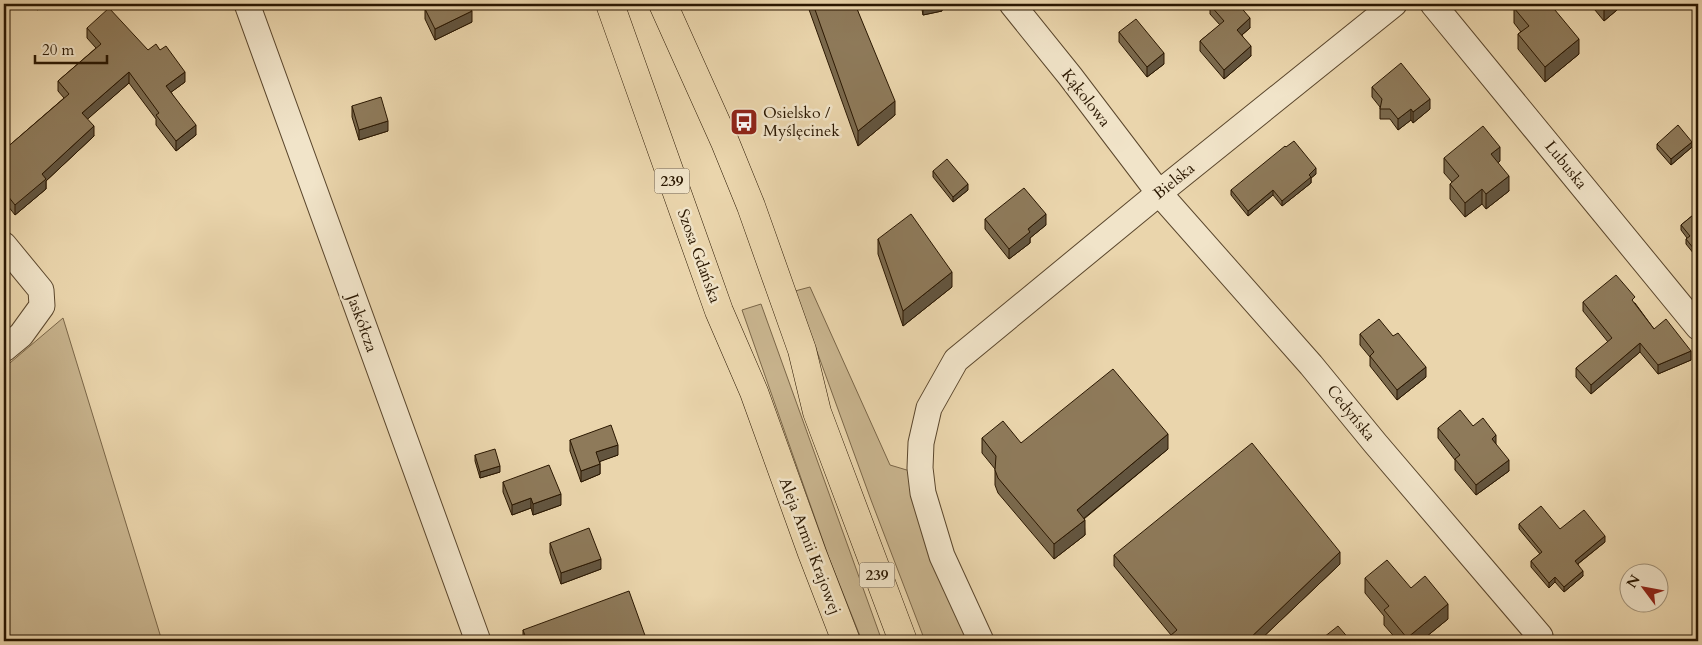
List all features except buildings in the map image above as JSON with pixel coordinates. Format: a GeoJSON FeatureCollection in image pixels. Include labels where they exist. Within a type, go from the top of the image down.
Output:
{"type":"FeatureCollection","features":[{"type":"Feature","properties":{"kind":"main road","name":"Szosa Gdańska"},"geometry":{"type":"LineString","coordinates":[[610,4],[719,311],[754,392],[774,450]]}},
{"type":"Feature","properties":{"kind":"main road","name":"239"},"geometry":{"type":"LineString","coordinates":[[663,4],[725,142],[750,206],[802,350],[817,412],[903,641]]}},
{"type":"Feature","properties":{"kind":"main road","name":"Aleja Armii Krajowej"},"geometry":{"type":"LineString","coordinates":[[774,450],[846,641]]}},
{"type":"Feature","properties":{"kind":"street","name":"Jaskółcza"},"geometry":{"type":"LineString","coordinates":[[247,4],[478,641]]}},
{"type":"Feature","properties":{"kind":"street","name":"Kąkolowa"},"geometry":{"type":"LineString","coordinates":[[1012,4],[1070,76],[1159,193]]}},
{"type":"Feature","properties":{"kind":"street","name":"Bielska"},"geometry":{"type":"LineString","coordinates":[[981,641],[942,556],[925,501],[920,468],[921,444],[929,408],[956,360],[1159,193],[1394,4]]}},
{"type":"Feature","properties":{"kind":"street","name":"Lubuska"},"geometry":{"type":"LineString","coordinates":[[1433,4],[1698,327]]}},
{"type":"Feature","properties":{"kind":"street","name":"Cedyńska"},"geometry":{"type":"LineString","coordinates":[[1159,193],[1312,365],[1375,443],[1540,636]]}},
{"type":"Feature","properties":{"kind":"street"},"geometry":{"type":"LineString","coordinates":[[4,244],[41,290],[42,306],[21,335],[4,349]]}},
{"type":"Feature","properties":{"kind":"shaded area"},"geometry":{"type":"Polygon","coordinates":[[[810,287],[890,465],[910,471],[968,641],[925,641],[871,500],[795,291],[810,287]]]}},
{"type":"Feature","properties":{"kind":"shaded area"},"geometry":{"type":"Polygon","coordinates":[[[761,304],[882,641],[862,641],[829,558],[742,310],[761,304]]]}},
{"type":"Feature","properties":{"kind":"shaded area"},"geometry":{"type":"Polygon","coordinates":[[[63,318],[162,641],[4,641],[4,368],[63,318]]]}},
{"type":"Feature","properties":{"kind":"place","name":"Osielsko / Myślęcinek"},"geometry":{"type":"Point","coordinates":[744,122]}}]}
